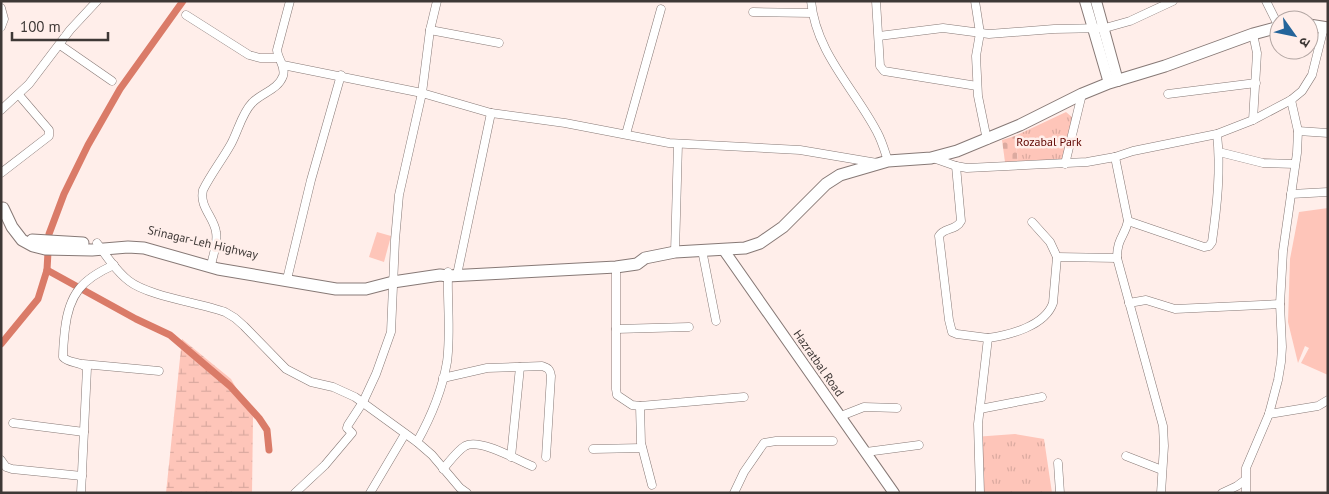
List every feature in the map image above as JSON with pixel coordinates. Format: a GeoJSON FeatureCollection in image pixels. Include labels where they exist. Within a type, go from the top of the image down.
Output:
{"type":"FeatureCollection","features":[{"type":"Feature","properties":{"kind":"highway"},"geometry":{"type":"LineString","coordinates":[[2,206],[6,218],[17,234],[32,243],[54,250],[96,247],[144,248],[218,269],[326,288],[350,290],[366,289],[393,282],[448,273],[546,263],[602,262],[638,257],[645,258],[675,252],[745,248],[760,242],[783,227],[818,191],[833,179],[852,171],[883,162],[931,158],[957,151],[987,140],[1082,94],[1269,30]]}},
{"type":"Feature","properties":{"kind":"highway","name":"Srinagar-Leh Highway"},"geometry":{"type":"LineString","coordinates":[[96,247],[123,241],[140,241],[212,261],[288,275],[329,282],[369,282],[380,285]]}},
{"type":"Feature","properties":{"kind":"highway"},"geometry":{"type":"LineString","coordinates":[[448,273],[616,267],[637,264],[645,258]]}},
{"type":"Feature","properties":{"kind":"main road"},"geometry":{"type":"LineString","coordinates":[[1085,1],[1093,29],[1114,82]]}},
{"type":"Feature","properties":{"kind":"main road"},"geometry":{"type":"LineString","coordinates":[[1096,1],[1105,28],[1114,82]]}},
{"type":"Feature","properties":{"kind":"main road","name":"Hazratbal Road"},"geometry":{"type":"LineString","coordinates":[[723,249],[894,493]]}},
{"type":"Feature","properties":{"kind":"street"},"geometry":{"type":"LineString","coordinates":[[1,27],[4,20],[1,8],[7,1]]}},
{"type":"Feature","properties":{"kind":"street"},"geometry":{"type":"LineString","coordinates":[[1,110],[19,95],[70,30],[97,1]]}},
{"type":"Feature","properties":{"kind":"street"},"geometry":{"type":"LineString","coordinates":[[212,261],[216,233],[201,196],[232,142],[249,106],[282,80],[284,75],[277,50],[290,1]]}},
{"type":"Feature","properties":{"kind":"street"},"geometry":{"type":"LineString","coordinates":[[295,493],[325,465],[351,435],[352,432],[347,428],[348,424],[363,402],[391,332],[399,195],[422,93],[430,30],[437,1]]}},
{"type":"Feature","properties":{"kind":"street"},"geometry":{"type":"LineString","coordinates":[[186,15],[249,55],[422,93],[491,113],[565,123],[678,144],[800,150],[883,162],[876,130],[830,60],[816,28],[811,1]]}},
{"type":"Feature","properties":{"kind":"street"},"geometry":{"type":"LineString","coordinates":[[876,1],[880,66],[884,71],[977,86]]}},
{"type":"Feature","properties":{"kind":"street"},"geometry":{"type":"LineString","coordinates":[[975,1],[980,33],[976,56],[977,86],[987,140]]}},
{"type":"Feature","properties":{"kind":"street"},"geometry":{"type":"LineString","coordinates":[[879,36],[943,28],[998,34],[1054,29],[1105,28],[1130,21],[1173,1]]}},
{"type":"Feature","properties":{"kind":"street"},"geometry":{"type":"LineString","coordinates":[[626,134],[661,9]]}},
{"type":"Feature","properties":{"kind":"street"},"geometry":{"type":"LineString","coordinates":[[753,12],[812,13]]}},
{"type":"Feature","properties":{"kind":"street"},"geometry":{"type":"LineString","coordinates":[[931,158],[956,166],[977,168],[1066,164],[1115,157],[1133,151],[1217,134],[1253,120],[1291,100],[1302,91],[1312,75],[1326,28]]}},
{"type":"Feature","properties":{"kind":"street"},"geometry":{"type":"LineString","coordinates":[[430,30],[499,43]]}},
{"type":"Feature","properties":{"kind":"street"},"geometry":{"type":"LineString","coordinates":[[1253,34],[1257,53],[1253,120]]}},
{"type":"Feature","properties":{"kind":"street"},"geometry":{"type":"LineString","coordinates":[[60,45],[112,81]]}},
{"type":"Feature","properties":{"kind":"street"},"geometry":{"type":"LineString","coordinates":[[288,275],[311,180],[341,75]]}},
{"type":"Feature","properties":{"kind":"street"},"geometry":{"type":"LineString","coordinates":[[1168,94],[1256,83]]}},
{"type":"Feature","properties":{"kind":"street"},"geometry":{"type":"LineString","coordinates":[[1066,164],[1082,94]]}},
{"type":"Feature","properties":{"kind":"street"},"geometry":{"type":"LineString","coordinates":[[1,173],[49,136],[49,130],[19,95]]}},
{"type":"Feature","properties":{"kind":"street"},"geometry":{"type":"LineString","coordinates":[[1246,493],[1246,468],[1269,414],[1281,362],[1280,304],[1283,250],[1298,131],[1291,100]]}},
{"type":"Feature","properties":{"kind":"street"},"geometry":{"type":"LineString","coordinates":[[417,442],[432,413],[443,378],[448,348],[448,273],[491,113]]}},
{"type":"Feature","properties":{"kind":"street"},"geometry":{"type":"LineString","coordinates":[[1298,131],[1328,133]]}},
{"type":"Feature","properties":{"kind":"street"},"geometry":{"type":"LineString","coordinates":[[1128,221],[1204,247],[1209,246],[1212,242],[1217,202],[1219,152],[1217,134]]}},
{"type":"Feature","properties":{"kind":"street"},"geometry":{"type":"LineString","coordinates":[[675,252],[678,144]]}},
{"type":"Feature","properties":{"kind":"street"},"geometry":{"type":"LineString","coordinates":[[1219,152],[1263,163],[1295,164]]}},
{"type":"Feature","properties":{"kind":"street"},"geometry":{"type":"LineString","coordinates":[[1115,157],[1128,221],[1118,244],[1117,258],[1163,426],[1164,446],[1161,493]]}},
{"type":"Feature","properties":{"kind":"street"},"geometry":{"type":"LineString","coordinates":[[956,166],[961,221],[955,227],[943,230],[939,236],[952,332],[988,338],[1004,336],[1017,332],[1048,314],[1053,303],[1057,257],[1050,242],[1032,222]]}},
{"type":"Feature","properties":{"kind":"street"},"geometry":{"type":"LineString","coordinates":[[1291,194],[1328,192]]}},
{"type":"Feature","properties":{"kind":"street"},"geometry":{"type":"LineString","coordinates":[[96,247],[131,283],[147,290],[211,307],[230,315],[244,326],[286,369],[311,382],[344,391],[363,402],[432,455],[460,488],[467,493]]}},
{"type":"Feature","properties":{"kind":"street"},"geometry":{"type":"LineString","coordinates":[[702,250],[716,321]]}},
{"type":"Feature","properties":{"kind":"street"},"geometry":{"type":"LineString","coordinates":[[1057,257],[1117,258]]}},
{"type":"Feature","properties":{"kind":"street"},"geometry":{"type":"LineString","coordinates":[[114,265],[101,270],[85,282],[70,302],[67,313],[63,357],[68,361],[83,364],[159,371]]}},
{"type":"Feature","properties":{"kind":"street"},"geometry":{"type":"LineString","coordinates":[[616,267],[617,395],[632,404],[640,406],[744,397]]}},
{"type":"Feature","properties":{"kind":"street"},"geometry":{"type":"LineString","coordinates":[[1129,303],[1146,300],[1175,309],[1280,304]]}},
{"type":"Feature","properties":{"kind":"street"},"geometry":{"type":"LineString","coordinates":[[616,329],[689,327]]}},
{"type":"Feature","properties":{"kind":"street"},"geometry":{"type":"LineString","coordinates":[[980,493],[978,424],[988,338]]}},
{"type":"Feature","properties":{"kind":"street"},"geometry":{"type":"LineString","coordinates":[[81,493],[87,371],[86,366],[83,364]]}},
{"type":"Feature","properties":{"kind":"street"},"geometry":{"type":"LineString","coordinates":[[512,457],[520,366]]}},
{"type":"Feature","properties":{"kind":"street"},"geometry":{"type":"LineString","coordinates":[[443,378],[487,368],[542,366],[550,371],[546,457]]}},
{"type":"Feature","properties":{"kind":"street"},"geometry":{"type":"LineString","coordinates":[[980,409],[1042,397]]}},
{"type":"Feature","properties":{"kind":"street"},"geometry":{"type":"LineString","coordinates":[[1269,414],[1318,406],[1328,400]]}},
{"type":"Feature","properties":{"kind":"street"},"geometry":{"type":"LineString","coordinates":[[640,406],[642,448],[652,485]]}},
{"type":"Feature","properties":{"kind":"street"},"geometry":{"type":"LineString","coordinates":[[841,416],[864,407],[897,408]]}},
{"type":"Feature","properties":{"kind":"street"},"geometry":{"type":"LineString","coordinates":[[12,423],[84,432]]}},
{"type":"Feature","properties":{"kind":"street"},"geometry":{"type":"LineString","coordinates":[[370,493],[405,434]]}},
{"type":"Feature","properties":{"kind":"street"},"geometry":{"type":"LineString","coordinates":[[734,493],[744,472],[764,444],[776,441],[832,442]]}},
{"type":"Feature","properties":{"kind":"street"},"geometry":{"type":"LineString","coordinates":[[443,468],[460,451],[471,444],[484,445],[532,466]]}},
{"type":"Feature","properties":{"kind":"street"},"geometry":{"type":"LineString","coordinates":[[866,452],[919,445]]}},
{"type":"Feature","properties":{"kind":"street"},"geometry":{"type":"LineString","coordinates":[[593,449],[642,448]]}},
{"type":"Feature","properties":{"kind":"street"},"geometry":{"type":"LineString","coordinates":[[1126,456],[1162,470]]}},
{"type":"Feature","properties":{"kind":"street"},"geometry":{"type":"LineString","coordinates":[[1,460],[6,467],[12,469],[82,476]]}},
{"type":"Feature","properties":{"kind":"street"},"geometry":{"type":"LineString","coordinates":[[1058,463],[1060,493]]}},
{"type":"Feature","properties":{"kind":"street"},"geometry":{"type":"LineString","coordinates":[[1222,493],[1245,480]]}},
{"type":"Feature","properties":{"kind":"green space","name":"Rozabal Park"},"geometry":{"type":"Polygon","coordinates":[[[1066,112],[1073,118],[1064,159],[1018,161],[1015,136],[1066,112]]]}},
{"type":"Feature","properties":{"kind":"green space"},"geometry":{"type":"Polygon","coordinates":[[[1015,136],[1018,161],[1005,162],[1002,140],[1015,136]]]}},
{"type":"Feature","properties":{"kind":"green space"},"geometry":{"type":"Polygon","coordinates":[[[1328,208],[1328,375],[1301,363],[1309,348],[1305,346],[1298,363],[1288,322],[1290,259],[1299,212],[1328,208]]]}},
{"type":"Feature","properties":{"kind":"green space"},"geometry":{"type":"Polygon","coordinates":[[[377,232],[391,236],[384,262],[369,257],[377,232]]]}},
{"type":"Feature","properties":{"kind":"green space"},"geometry":{"type":"Polygon","coordinates":[[[182,339],[231,379],[253,417],[252,493],[166,493],[182,339]]]}},
{"type":"Feature","properties":{"kind":"green space"},"geometry":{"type":"Polygon","coordinates":[[[1015,434],[1044,439],[1052,493],[978,493],[974,437],[1015,434]]]}},
{"type":"Feature","properties":{"kind":"waterway"},"geometry":{"type":"LineString","coordinates":[[1,344],[38,299],[47,270],[49,234],[64,194],[88,145],[120,89],[183,1]]}},
{"type":"Feature","properties":{"kind":"waterway"},"geometry":{"type":"LineString","coordinates":[[47,270],[136,319],[170,335],[230,386],[259,418],[267,430],[269,450]]}}]}
